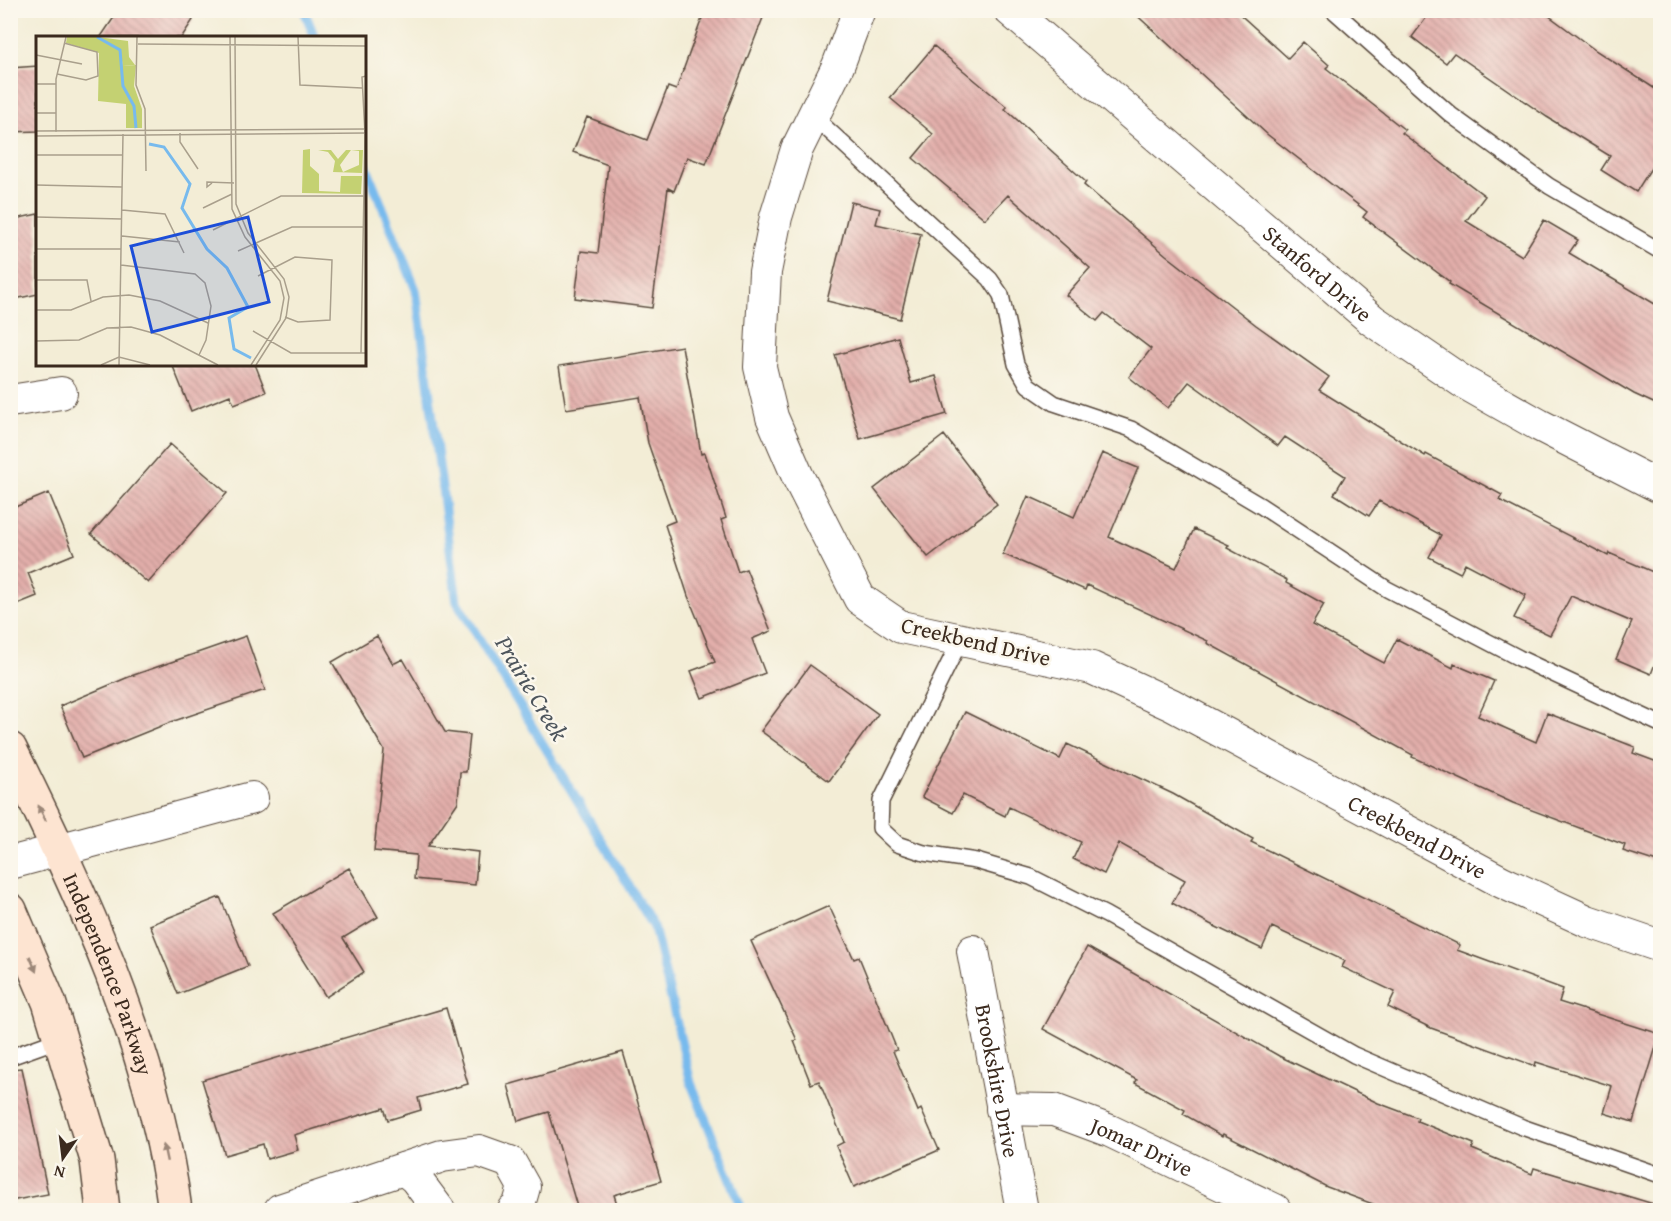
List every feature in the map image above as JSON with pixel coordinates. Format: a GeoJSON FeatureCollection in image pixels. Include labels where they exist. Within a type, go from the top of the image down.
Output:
{"type":"FeatureCollection","features":[{"type":"Feature","properties":{"kind":"main road","name":"Independence Parkway"},"geometry":{"type":"LineString","coordinates":[[10,748],[60,850],[110,965],[157,1114],[175,1210]]}},
{"type":"Feature","properties":{"kind":"main road"},"geometry":{"type":"LineString","coordinates":[[10,910],[49,1002],[97,1160],[103,1210]]}},
{"type":"Feature","properties":{"kind":"street","name":"Creekbend Drive"},"geometry":{"type":"LineString","coordinates":[[859,10],[838,66],[798,149],[776,217],[765,272],[760,367],[772,417],[798,477],[860,599],[901,627],[1092,668],[1172,705],[1502,882],[1587,921],[1660,946]]}},
{"type":"Feature","properties":{"kind":"street","name":"Stanford Drive"},"geometry":{"type":"LineString","coordinates":[[1010,10],[1372,320],[1463,382],[1548,430],[1660,487]]}},
{"type":"Feature","properties":{"kind":"street"},"geometry":{"type":"LineString","coordinates":[[10,401],[61,393]]}},
{"type":"Feature","properties":{"kind":"street"},"geometry":{"type":"LineString","coordinates":[[10,863],[252,798]]}},
{"type":"Feature","properties":{"kind":"street","name":"Brookshire Drive"},"geometry":{"type":"LineString","coordinates":[[973,951],[1022,1210]]}},
{"type":"Feature","properties":{"kind":"street","name":"Jomar Drive"},"geometry":{"type":"LineString","coordinates":[[1002,1109],[1054,1110],[1110,1131],[1275,1210]]}},
{"type":"Feature","properties":{"kind":"street"},"geometry":{"type":"LineString","coordinates":[[280,1210],[442,1156],[479,1151],[510,1162],[524,1187],[518,1208],[514,1210]]}},
{"type":"Feature","properties":{"kind":"street"},"geometry":{"type":"LineString","coordinates":[[404,1169],[415,1178],[439,1210]]}},
{"type":"Feature","properties":{"kind":"lane"},"geometry":{"type":"LineString","coordinates":[[1333,10],[1460,122],[1549,186],[1660,250]]}},
{"type":"Feature","properties":{"kind":"lane"},"geometry":{"type":"LineString","coordinates":[[813,116],[990,279],[1001,295],[1016,364],[1028,385],[1054,403],[1131,429],[1261,506],[1387,589],[1519,658],[1660,724]]}},
{"type":"Feature","properties":{"kind":"lane"},"geometry":{"type":"LineString","coordinates":[[961,639],[881,801],[880,828],[897,844],[924,853],[976,861],[1031,878],[1106,915],[1354,1055],[1522,1127],[1660,1175]]}},
{"type":"Feature","properties":{"kind":"lane"},"geometry":{"type":"LineString","coordinates":[[10,1057],[60,1039]]}},
{"type":"Feature","properties":{"kind":"building"},"geometry":{"type":"Polygon","coordinates":[[[119,10],[179,10],[193,20],[182,36],[101,36],[119,10]]]}},
{"type":"Feature","properties":{"kind":"building"},"geometry":{"type":"Polygon","coordinates":[[[705,10],[766,10],[706,164],[687,157],[674,191],[668,188],[652,308],[575,298],[581,251],[598,253],[608,165],[573,152],[587,117],[647,140],[668,87],[676,90],[705,10]]]}},
{"type":"Feature","properties":{"kind":"building"},"geometry":{"type":"Polygon","coordinates":[[[1131,10],[1235,10],[1288,58],[1303,42],[1329,65],[1326,68],[1405,130],[1402,133],[1485,196],[1466,221],[1522,256],[1544,220],[1578,240],[1569,253],[1660,307],[1660,406],[1634,394],[1449,284],[1450,282],[1363,217],[1367,212],[1268,135],[1131,10]]]}},
{"type":"Feature","properties":{"kind":"building"},"geometry":{"type":"Polygon","coordinates":[[[1432,10],[1541,10],[1595,50],[1660,92],[1660,154],[1636,192],[1601,170],[1610,156],[1547,117],[1454,53],[1446,63],[1412,37],[1432,10]]]}},
{"type":"Feature","properties":{"kind":"building"},"geometry":{"type":"Polygon","coordinates":[[[934,46],[1007,107],[1005,109],[1086,182],[1084,185],[1166,255],[1256,325],[1329,377],[1319,390],[1425,456],[1426,454],[1502,495],[1499,500],[1608,556],[1609,553],[1660,575],[1660,651],[1651,674],[1616,659],[1632,622],[1571,596],[1550,635],[1514,618],[1526,595],[1465,563],[1460,573],[1429,557],[1441,535],[1379,501],[1369,516],[1334,494],[1345,476],[1285,437],[1278,446],[1189,382],[1168,408],[1129,377],[1151,349],[1104,313],[1097,321],[1066,295],[1090,268],[1008,195],[985,219],[913,158],[933,134],[890,98],[934,46]]]}},
{"type":"Feature","properties":{"kind":"building"},"geometry":{"type":"Polygon","coordinates":[[[36,66],[36,131],[10,132],[10,68],[36,66]]]}},
{"type":"Feature","properties":{"kind":"building"},"geometry":{"type":"Polygon","coordinates":[[[851,202],[880,209],[876,224],[921,234],[900,319],[827,301],[851,202]]]}},
{"type":"Feature","properties":{"kind":"building"},"geometry":{"type":"Polygon","coordinates":[[[36,214],[36,294],[10,300],[10,220],[36,214]]]}},
{"type":"Feature","properties":{"kind":"building"},"geometry":{"type":"Polygon","coordinates":[[[898,337],[911,383],[936,376],[947,414],[860,439],[835,355],[898,337]]]}},
{"type":"Feature","properties":{"kind":"building"},"geometry":{"type":"Polygon","coordinates":[[[682,346],[701,454],[705,453],[726,518],[721,520],[738,572],[746,569],[771,631],[752,639],[765,673],[702,698],[691,671],[715,662],[688,596],[665,525],[675,521],[648,443],[640,397],[566,409],[559,366],[682,346]]]}},
{"type":"Feature","properties":{"kind":"building"},"geometry":{"type":"Polygon","coordinates":[[[173,366],[256,366],[266,392],[234,404],[230,395],[191,411],[173,366]]]}},
{"type":"Feature","properties":{"kind":"building"},"geometry":{"type":"Polygon","coordinates":[[[944,435],[997,504],[928,557],[874,489],[944,435]]]}},
{"type":"Feature","properties":{"kind":"building"},"geometry":{"type":"Polygon","coordinates":[[[170,444],[227,493],[148,583],[91,534],[170,444]]]}},
{"type":"Feature","properties":{"kind":"building"},"geometry":{"type":"Polygon","coordinates":[[[1102,453],[1138,468],[1109,537],[1176,568],[1194,529],[1229,545],[1227,548],[1287,580],[1286,583],[1324,604],[1312,625],[1384,663],[1397,639],[1453,668],[1454,664],[1494,681],[1478,716],[1536,742],[1547,713],[1635,747],[1633,753],[1660,763],[1660,863],[1623,851],[1625,845],[1513,803],[1412,757],[1413,755],[1207,643],[1208,641],[1087,585],[1085,590],[1003,554],[1028,496],[1074,517],[1102,453]]]}},
{"type":"Feature","properties":{"kind":"building"},"geometry":{"type":"Polygon","coordinates":[[[49,493],[74,554],[28,573],[37,596],[10,607],[10,509],[49,493]]]}},
{"type":"Feature","properties":{"kind":"building"},"geometry":{"type":"Polygon","coordinates":[[[246,636],[265,690],[171,722],[82,758],[60,706],[131,676],[246,636]]]}},
{"type":"Feature","properties":{"kind":"building"},"geometry":{"type":"Polygon","coordinates":[[[377,636],[393,664],[403,659],[445,732],[470,735],[466,772],[460,772],[458,802],[428,846],[478,852],[475,885],[414,879],[416,855],[374,851],[384,750],[332,662],[377,636]]]}},
{"type":"Feature","properties":{"kind":"building"},"geometry":{"type":"Polygon","coordinates":[[[810,665],[878,714],[829,781],[761,731],[810,665]]]}},
{"type":"Feature","properties":{"kind":"building"},"geometry":{"type":"Polygon","coordinates":[[[965,712],[1060,759],[1067,744],[1173,794],[1253,839],[1251,842],[1460,945],[1457,950],[1563,989],[1559,1002],[1660,1034],[1633,1122],[1604,1113],[1612,1086],[1536,1062],[1535,1066],[1431,1028],[1388,1007],[1395,992],[1342,967],[1345,961],[1272,927],[1262,949],[1210,924],[1172,903],[1185,880],[1119,843],[1104,874],[1073,859],[1081,842],[1009,807],[1005,816],[963,795],[953,813],[922,797],[965,712]]]}},
{"type":"Feature","properties":{"kind":"building"},"geometry":{"type":"Polygon","coordinates":[[[349,868],[378,917],[343,938],[364,972],[326,997],[273,913],[349,868]]]}},
{"type":"Feature","properties":{"kind":"building"},"geometry":{"type":"Polygon","coordinates":[[[220,897],[248,966],[178,994],[150,925],[220,897]]]}},
{"type":"Feature","properties":{"kind":"building"},"geometry":{"type":"Polygon","coordinates":[[[829,906],[854,959],[859,957],[897,1050],[893,1051],[918,1111],[921,1109],[939,1150],[854,1187],[836,1146],[844,1142],[819,1081],[811,1084],[794,1041],[797,1040],[751,941],[829,906]]]}},
{"type":"Feature","properties":{"kind":"building"},"geometry":{"type":"Polygon","coordinates":[[[1087,947],[1279,1056],[1378,1103],[1418,1118],[1417,1121],[1474,1144],[1472,1149],[1532,1174],[1534,1168],[1657,1205],[1656,1210],[1389,1210],[1327,1187],[1223,1134],[1222,1136],[1183,1114],[1185,1110],[1135,1083],[1137,1080],[1043,1029],[1087,947]]]}},
{"type":"Feature","properties":{"kind":"building"},"geometry":{"type":"Polygon","coordinates":[[[446,1008],[468,1084],[418,1098],[421,1110],[388,1120],[384,1108],[294,1135],[298,1150],[267,1159],[263,1144],[225,1155],[202,1080],[446,1008]]]}},
{"type":"Feature","properties":{"kind":"building"},"geometry":{"type":"Polygon","coordinates":[[[623,1052],[661,1181],[614,1195],[619,1210],[578,1210],[549,1112],[518,1121],[508,1085],[623,1052]]]}},
{"type":"Feature","properties":{"kind":"building"},"geometry":{"type":"Polygon","coordinates":[[[22,1068],[48,1194],[10,1201],[10,1069],[22,1068]]]}},
{"type":"Feature","properties":{"kind":"waterway","name":"Prairie Creek"},"geometry":{"type":"LineString","coordinates":[[304,10],[314,36]]}},
{"type":"Feature","properties":{"kind":"waterway","name":"Prairie Creek"},"geometry":{"type":"LineString","coordinates":[[366,166],[416,290],[457,602],[654,927],[691,1083],[742,1210]]}}]}
